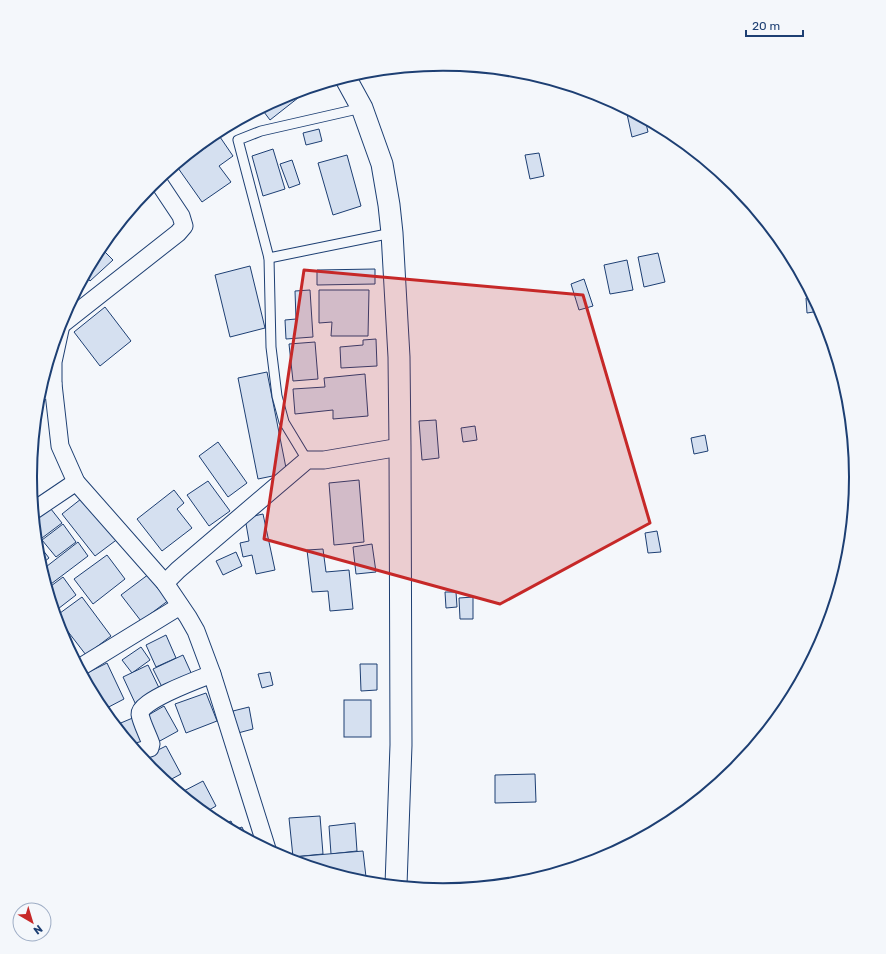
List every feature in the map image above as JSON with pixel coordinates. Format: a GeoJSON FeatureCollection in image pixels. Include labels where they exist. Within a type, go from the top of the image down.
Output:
{"type":"FeatureCollection","features":[{"type":"Feature","properties":{"kind":"street"},"geometry":{"type":"LineString","coordinates":[[348,83],[362,108],[382,164],[392,233],[400,357],[401,745],[396,880]]}},
{"type":"Feature","properties":{"kind":"street"},"geometry":{"type":"LineString","coordinates":[[70,317],[178,233],[184,226],[181,216],[161,186]]}},
{"type":"Feature","properties":{"kind":"street"},"geometry":{"type":"LineString","coordinates":[[53,366],[53,384],[60,446],[76,482],[165,583],[196,631],[212,674],[265,842]]}},
{"type":"Feature","properties":{"kind":"street"},"geometry":{"type":"LineString","coordinates":[[47,388],[53,384]]}},
{"type":"Feature","properties":{"kind":"street"},"geometry":{"type":"LineString","coordinates":[[165,583],[178,570],[307,460],[324,460],[400,448]]}},
{"type":"Feature","properties":{"kind":"street"},"geometry":{"type":"LineString","coordinates":[[38,507],[76,482]]}},
{"type":"Feature","properties":{"kind":"street"},"geometry":{"type":"LineString","coordinates":[[83,665],[180,606]]}},
{"type":"Feature","properties":{"kind":"street"},"geometry":{"type":"LineString","coordinates":[[143,750],[150,748],[151,744],[140,713],[142,707],[162,695],[212,674]]}},
{"type":"Feature","properties":{"kind":"lane"},"geometry":{"type":"LineString","coordinates":[[307,460],[284,422],[277,396],[271,346],[269,258],[238,140],[261,131],[362,108]]}},
{"type":"Feature","properties":{"kind":"lane"},"geometry":{"type":"LineString","coordinates":[[269,258],[392,233]]}},
{"type":"Feature","properties":{"kind":"highlighted area"},"geometry":{"type":"Polygon","coordinates":[[[304,270],[583,295],[650,523],[500,604],[264,539],[304,270]]]}},
{"type":"Feature","properties":{"kind":"building"},"geometry":{"type":"Polygon","coordinates":[[[297,99],[270,120],[264,112],[297,99]]]}},
{"type":"Feature","properties":{"kind":"building"},"geometry":{"type":"Polygon","coordinates":[[[627,115],[646,125],[648,132],[632,137],[627,115]]]}},
{"type":"Feature","properties":{"kind":"building"},"geometry":{"type":"Polygon","coordinates":[[[319,129],[322,141],[306,145],[303,133],[319,129]]]}},
{"type":"Feature","properties":{"kind":"building"},"geometry":{"type":"Polygon","coordinates":[[[220,137],[233,156],[219,166],[231,182],[202,202],[179,169],[220,137]]]}},
{"type":"Feature","properties":{"kind":"building"},"geometry":{"type":"Polygon","coordinates":[[[273,149],[285,189],[263,196],[252,156],[273,149]]]}},
{"type":"Feature","properties":{"kind":"building"},"geometry":{"type":"Polygon","coordinates":[[[539,153],[544,176],[530,179],[525,155],[539,153]]]}},
{"type":"Feature","properties":{"kind":"building"},"geometry":{"type":"Polygon","coordinates":[[[347,155],[361,206],[333,215],[318,163],[347,155]]]}},
{"type":"Feature","properties":{"kind":"building"},"geometry":{"type":"Polygon","coordinates":[[[292,160],[300,184],[289,188],[280,164],[292,160]]]}},
{"type":"Feature","properties":{"kind":"building"},"geometry":{"type":"Polygon","coordinates":[[[105,252],[113,260],[90,281],[88,279],[105,252]]]}},
{"type":"Feature","properties":{"kind":"building"},"geometry":{"type":"Polygon","coordinates":[[[658,253],[665,282],[644,287],[638,257],[658,253]]]}},
{"type":"Feature","properties":{"kind":"building"},"geometry":{"type":"Polygon","coordinates":[[[627,260],[633,290],[610,294],[604,265],[627,260]]]}},
{"type":"Feature","properties":{"kind":"building"},"geometry":{"type":"Polygon","coordinates":[[[250,266],[265,328],[230,337],[215,275],[250,266]]]}},
{"type":"Feature","properties":{"kind":"building"},"geometry":{"type":"Polygon","coordinates":[[[375,269],[375,284],[317,285],[317,270],[375,269]]]}},
{"type":"Feature","properties":{"kind":"building"},"geometry":{"type":"Polygon","coordinates":[[[584,279],[593,306],[579,310],[571,284],[584,279]]]}},
{"type":"Feature","properties":{"kind":"building"},"geometry":{"type":"Polygon","coordinates":[[[310,290],[313,337],[286,339],[285,320],[296,319],[295,291],[310,290]]]}},
{"type":"Feature","properties":{"kind":"building"},"geometry":{"type":"Polygon","coordinates":[[[319,290],[369,290],[368,336],[331,336],[332,322],[319,323],[319,290]]]}},
{"type":"Feature","properties":{"kind":"building"},"geometry":{"type":"Polygon","coordinates":[[[806,298],[807,298],[814,312],[807,313],[806,298]]]}},
{"type":"Feature","properties":{"kind":"building"},"geometry":{"type":"Polygon","coordinates":[[[105,307],[131,341],[100,366],[74,332],[105,307]]]}},
{"type":"Feature","properties":{"kind":"building"},"geometry":{"type":"Polygon","coordinates":[[[376,339],[377,366],[341,368],[340,347],[363,345],[363,340],[376,339]]]}},
{"type":"Feature","properties":{"kind":"building"},"geometry":{"type":"Polygon","coordinates":[[[315,342],[318,379],[293,381],[289,344],[315,342]]]}},
{"type":"Feature","properties":{"kind":"building"},"geometry":{"type":"Polygon","coordinates":[[[267,372],[287,473],[258,479],[238,378],[267,372]]]}},
{"type":"Feature","properties":{"kind":"building"},"geometry":{"type":"Polygon","coordinates":[[[365,374],[368,416],[333,419],[333,410],[295,414],[293,389],[325,387],[324,378],[365,374]]]}},
{"type":"Feature","properties":{"kind":"building"},"geometry":{"type":"Polygon","coordinates":[[[436,420],[439,458],[422,460],[419,421],[436,420]]]}},
{"type":"Feature","properties":{"kind":"building"},"geometry":{"type":"Polygon","coordinates":[[[475,426],[477,440],[463,442],[461,428],[475,426]]]}},
{"type":"Feature","properties":{"kind":"building"},"geometry":{"type":"Polygon","coordinates":[[[705,435],[708,451],[694,454],[691,438],[705,435]]]}},
{"type":"Feature","properties":{"kind":"building"},"geometry":{"type":"Polygon","coordinates":[[[218,442],[247,483],[228,497],[199,456],[218,442]]]}},
{"type":"Feature","properties":{"kind":"building"},"geometry":{"type":"Polygon","coordinates":[[[359,480],[364,542],[334,545],[329,483],[359,480]]]}},
{"type":"Feature","properties":{"kind":"building"},"geometry":{"type":"Polygon","coordinates":[[[208,481],[230,511],[209,526],[187,495],[208,481]]]}},
{"type":"Feature","properties":{"kind":"building"},"geometry":{"type":"Polygon","coordinates":[[[174,490],[184,503],[177,509],[192,528],[162,551],[137,519],[174,490]]]}},
{"type":"Feature","properties":{"kind":"building"},"geometry":{"type":"Polygon","coordinates":[[[86,495],[119,538],[95,556],[62,514],[86,495]]]}},
{"type":"Feature","properties":{"kind":"building"},"geometry":{"type":"Polygon","coordinates":[[[47,504],[62,523],[42,538],[40,530],[39,511],[47,504]]]}},
{"type":"Feature","properties":{"kind":"building"},"geometry":{"type":"Polygon","coordinates":[[[263,514],[275,570],[256,574],[252,555],[243,557],[240,543],[249,541],[245,518],[263,514]]]}},
{"type":"Feature","properties":{"kind":"building"},"geometry":{"type":"Polygon","coordinates":[[[63,524],[76,542],[56,557],[42,540],[63,524]]]}},
{"type":"Feature","properties":{"kind":"building"},"geometry":{"type":"Polygon","coordinates":[[[657,531],[661,552],[648,553],[645,533],[657,531]]]}},
{"type":"Feature","properties":{"kind":"building"},"geometry":{"type":"Polygon","coordinates":[[[78,542],[88,556],[51,584],[47,566],[78,542]]]}},
{"type":"Feature","properties":{"kind":"building"},"geometry":{"type":"Polygon","coordinates":[[[372,544],[376,572],[356,574],[353,547],[372,544]]]}},
{"type":"Feature","properties":{"kind":"building"},"geometry":{"type":"Polygon","coordinates":[[[323,549],[326,572],[349,570],[353,609],[330,611],[328,591],[312,592],[307,550],[323,549]]]}},
{"type":"Feature","properties":{"kind":"building"},"geometry":{"type":"Polygon","coordinates":[[[44,552],[49,558],[46,560],[44,552]]]}},
{"type":"Feature","properties":{"kind":"building"},"geometry":{"type":"Polygon","coordinates":[[[236,552],[242,566],[223,575],[216,561],[236,552]]]}},
{"type":"Feature","properties":{"kind":"building"},"geometry":{"type":"Polygon","coordinates":[[[107,555],[125,579],[93,604],[74,579],[107,555]]]}},
{"type":"Feature","properties":{"kind":"building"},"geometry":{"type":"Polygon","coordinates":[[[149,574],[169,600],[141,621],[121,595],[149,574]]]}},
{"type":"Feature","properties":{"kind":"building"},"geometry":{"type":"Polygon","coordinates":[[[63,577],[76,595],[59,608],[52,585],[63,577]]]}},
{"type":"Feature","properties":{"kind":"building"},"geometry":{"type":"Polygon","coordinates":[[[445,592],[456,592],[457,607],[446,608],[445,592]]]}},
{"type":"Feature","properties":{"kind":"building"},"geometry":{"type":"Polygon","coordinates":[[[82,597],[111,636],[86,655],[68,631],[61,613],[82,597]]]}},
{"type":"Feature","properties":{"kind":"building"},"geometry":{"type":"Polygon","coordinates":[[[473,597],[473,619],[460,619],[459,598],[473,597]]]}},
{"type":"Feature","properties":{"kind":"building"},"geometry":{"type":"Polygon","coordinates":[[[166,635],[176,658],[156,667],[146,645],[166,635]]]}},
{"type":"Feature","properties":{"kind":"building"},"geometry":{"type":"Polygon","coordinates":[[[141,647],[150,660],[132,673],[122,660],[141,647]]]}},
{"type":"Feature","properties":{"kind":"building"},"geometry":{"type":"Polygon","coordinates":[[[183,655],[193,677],[164,691],[153,669],[183,655]]]}},
{"type":"Feature","properties":{"kind":"building"},"geometry":{"type":"Polygon","coordinates":[[[107,663],[124,699],[108,707],[87,673],[107,663]]]}},
{"type":"Feature","properties":{"kind":"building"},"geometry":{"type":"Polygon","coordinates":[[[360,664],[377,664],[377,690],[361,691],[360,664]]]}},
{"type":"Feature","properties":{"kind":"building"},"geometry":{"type":"Polygon","coordinates":[[[148,665],[161,692],[136,705],[123,677],[148,665]]]}},
{"type":"Feature","properties":{"kind":"building"},"geometry":{"type":"Polygon","coordinates":[[[270,672],[273,685],[262,688],[258,674],[270,672]]]}},
{"type":"Feature","properties":{"kind":"building"},"geometry":{"type":"Polygon","coordinates":[[[206,693],[217,721],[186,733],[175,704],[206,693]]]}},
{"type":"Feature","properties":{"kind":"building"},"geometry":{"type":"Polygon","coordinates":[[[344,700],[371,700],[371,737],[344,737],[344,700]]]}},
{"type":"Feature","properties":{"kind":"building"},"geometry":{"type":"Polygon","coordinates":[[[164,706],[178,731],[158,742],[145,717],[164,706]]]}},
{"type":"Feature","properties":{"kind":"building"},"geometry":{"type":"Polygon","coordinates":[[[249,707],[253,729],[238,733],[233,711],[249,707]]]}},
{"type":"Feature","properties":{"kind":"building"},"geometry":{"type":"Polygon","coordinates":[[[135,717],[145,742],[138,745],[120,723],[135,717]]]}},
{"type":"Feature","properties":{"kind":"building"},"geometry":{"type":"Polygon","coordinates":[[[166,746],[181,774],[172,779],[148,755],[166,746]]]}},
{"type":"Feature","properties":{"kind":"building"},"geometry":{"type":"Polygon","coordinates":[[[535,774],[536,802],[495,803],[495,775],[535,774]]]}},
{"type":"Feature","properties":{"kind":"building"},"geometry":{"type":"Polygon","coordinates":[[[203,781],[216,806],[210,810],[185,790],[203,781]]]}},
{"type":"Feature","properties":{"kind":"building"},"geometry":{"type":"Polygon","coordinates":[[[320,816],[323,854],[300,856],[293,854],[289,818],[320,816]]]}},
{"type":"Feature","properties":{"kind":"building"},"geometry":{"type":"Polygon","coordinates":[[[355,823],[357,851],[331,854],[329,826],[355,823]]]}},
{"type":"Feature","properties":{"kind":"building"},"geometry":{"type":"Polygon","coordinates":[[[363,851],[366,875],[338,869],[300,856],[363,851]]]}}]}
